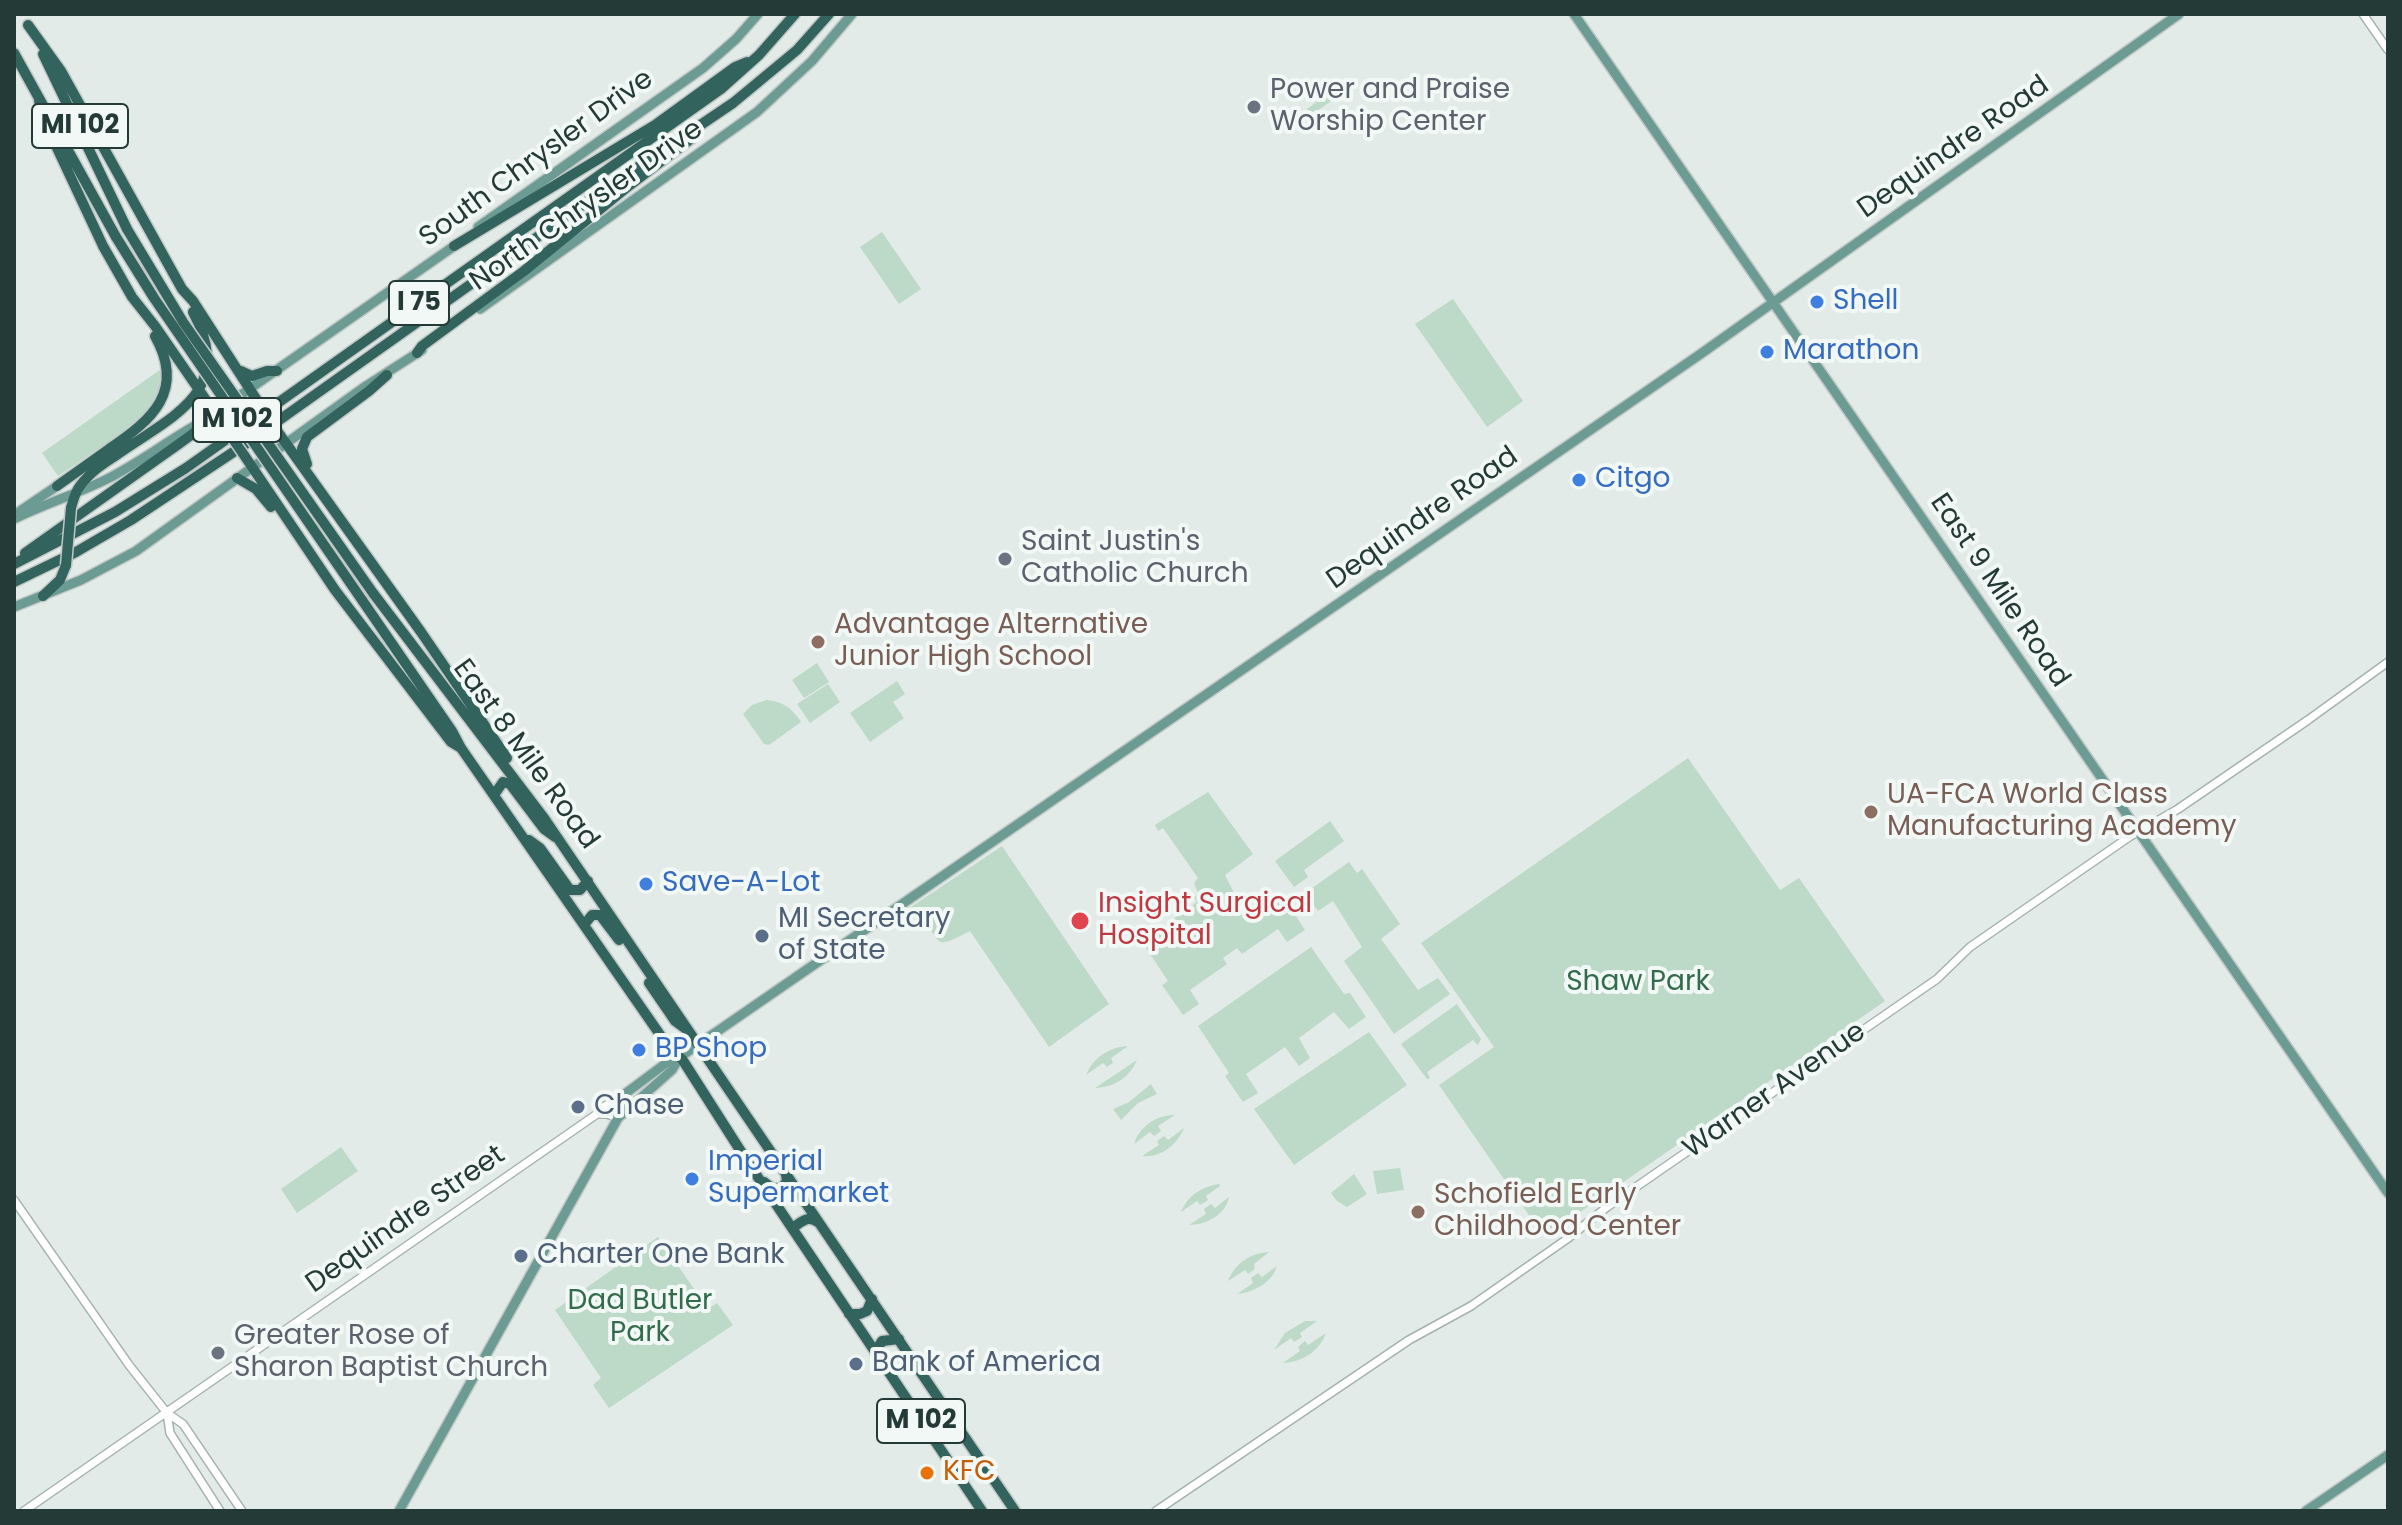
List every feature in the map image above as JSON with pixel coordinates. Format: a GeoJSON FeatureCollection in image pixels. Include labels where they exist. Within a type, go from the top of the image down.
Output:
{"type":"FeatureCollection","features":[{"type":"Feature","properties":{"kind":"highway","name":"East 8 Mile Road"},"geometry":{"type":"LineString","coordinates":[[22,14],[78,123],[127,229],[183,322],[373,593],[560,840],[1015,1511]]}},
{"type":"Feature","properties":{"kind":"highway","name":"I 75"},"geometry":{"type":"LineString","coordinates":[[14,563],[115,512],[186,468],[710,97],[759,55],[795,14]]}},
{"type":"Feature","properties":{"kind":"highway","name":"I 75"},"geometry":{"type":"LineString","coordinates":[[14,582],[97,540],[200,476],[581,206],[733,103],[797,50],[829,14]]}},
{"type":"Feature","properties":{"kind":"highway"},"geometry":{"type":"LineString","coordinates":[[28,25],[61,71],[182,289],[202,329],[208,367],[205,379],[191,402],[93,471],[77,492],[71,508],[66,565],[60,580],[43,596]]}},
{"type":"Feature","properties":{"kind":"highway"},"geometry":{"type":"LineString","coordinates":[[14,53],[39,100],[42,116],[103,246],[160,344],[166,365],[166,386],[161,402],[151,417],[57,486]]}},
{"type":"Feature","properties":{"kind":"highway"},"geometry":{"type":"LineString","coordinates":[[454,246],[655,125],[735,67],[759,55]]}},
{"type":"Feature","properties":{"kind":"highway","name":"MI 102"},"geometry":{"type":"LineString","coordinates":[[39,100],[116,237]]}},
{"type":"Feature","properties":{"kind":"highway"},"geometry":{"type":"LineString","coordinates":[[417,353],[733,103]]}},
{"type":"Feature","properties":{"kind":"highway","name":"East 8 Mile Road"},"geometry":{"type":"LineString","coordinates":[[116,237],[154,298],[461,748],[672,1052],[683,1055],[748,1163],[982,1511]]}},
{"type":"Feature","properties":{"kind":"highway"},"geometry":{"type":"LineString","coordinates":[[182,289],[193,301],[283,439],[513,766],[521,785]]}},
{"type":"Feature","properties":{"kind":"highway","name":"East 8 Mile Road"},"geometry":{"type":"LineString","coordinates":[[142,311],[335,590],[451,742],[461,748]]}},
{"type":"Feature","properties":{"kind":"highway"},"geometry":{"type":"LineString","coordinates":[[237,367],[252,376],[277,371]]}},
{"type":"Feature","properties":{"kind":"highway"},"geometry":{"type":"LineString","coordinates":[[322,495],[303,456],[304,443],[387,375]]}},
{"type":"Feature","properties":{"kind":"highway"},"geometry":{"type":"LineString","coordinates":[[14,563],[194,433],[205,420]]}},
{"type":"Feature","properties":{"kind":"highway"},"geometry":{"type":"LineString","coordinates":[[237,478],[256,489],[288,529],[297,535]]}},
{"type":"Feature","properties":{"kind":"highway"},"geometry":{"type":"LineString","coordinates":[[494,795],[501,783],[505,781],[510,784],[544,829],[560,840]]}},
{"type":"Feature","properties":{"kind":"highway"},"geometry":{"type":"LineString","coordinates":[[521,834],[540,848],[570,890],[578,891],[588,881]]}},
{"type":"Feature","properties":{"kind":"highway"},"geometry":{"type":"LineString","coordinates":[[584,925],[594,914],[604,918],[675,1021],[691,1032]]}},
{"type":"Feature","properties":{"kind":"highway"},"geometry":{"type":"LineString","coordinates":[[748,1163],[766,1184],[777,1189],[785,1185],[787,1178],[779,1162]]}},
{"type":"Feature","properties":{"kind":"highway"},"geometry":{"type":"LineString","coordinates":[[792,1228],[808,1218],[821,1224]]}},
{"type":"Feature","properties":{"kind":"highway"},"geometry":{"type":"LineString","coordinates":[[849,1314],[867,1311],[872,1299]]}},
{"type":"Feature","properties":{"kind":"highway"},"geometry":{"type":"LineString","coordinates":[[875,1352],[882,1341],[899,1339]]}},
{"type":"Feature","properties":{"kind":"main road","name":"South Chrysler Drive"},"geometry":{"type":"LineString","coordinates":[[14,517],[109,478],[251,390],[703,68],[736,39],[758,14]]}},
{"type":"Feature","properties":{"kind":"main road","name":"North Chrysler Drive"},"geometry":{"type":"LineString","coordinates":[[14,607],[81,580],[136,551],[252,467],[283,439],[387,375],[749,118],[792,81],[852,14]]}},
{"type":"Feature","properties":{"kind":"main road","name":"East 9 Mile Road"},"geometry":{"type":"LineString","coordinates":[[1574,14],[2388,1193]]}},
{"type":"Feature","properties":{"kind":"main road","name":"Dequindre Road"},"geometry":{"type":"LineString","coordinates":[[683,1055],[1774,303],[2179,14]]}},
{"type":"Feature","properties":{"kind":"main road"},"geometry":{"type":"LineString","coordinates":[[14,517],[57,486]]}},
{"type":"Feature","properties":{"kind":"main road"},"geometry":{"type":"LineString","coordinates":[[399,1511],[618,1118],[672,1070],[683,1055]]}},
{"type":"Feature","properties":{"kind":"main road"},"geometry":{"type":"LineString","coordinates":[[618,1118],[622,1096],[669,1061],[683,1055]]}},
{"type":"Feature","properties":{"kind":"main road"},"geometry":{"type":"LineString","coordinates":[[2306,1511],[2388,1455]]}},
{"type":"Feature","properties":{"kind":"street"},"geometry":{"type":"LineString","coordinates":[[2363,14],[2388,50]]}},
{"type":"Feature","properties":{"kind":"street","name":"Warner Avenue"},"geometry":{"type":"LineString","coordinates":[[1156,1511],[1337,1387],[1509,1280],[1607,1207],[1937,979],[1970,947],[2138,832],[2178,809],[2388,662]]}},
{"type":"Feature","properties":{"kind":"street","name":"Dequindre Street"},"geometry":{"type":"LineString","coordinates":[[24,1511],[622,1096]]}},
{"type":"Feature","properties":{"kind":"street"},"geometry":{"type":"LineString","coordinates":[[597,1114],[618,1118]]}},
{"type":"Feature","properties":{"kind":"street"},"geometry":{"type":"LineString","coordinates":[[14,1200],[143,1382],[167,1413],[183,1424],[242,1511]]}},
{"type":"Feature","properties":{"kind":"street"},"geometry":{"type":"LineString","coordinates":[[167,1413],[170,1433],[220,1511]]}},
{"type":"Feature","properties":{"kind":"green space"},"geometry":{"type":"Polygon","coordinates":[[[1336,88],[1340,95],[1311,115],[1306,115],[1307,109],[1336,88]]]}},
{"type":"Feature","properties":{"kind":"green space"},"geometry":{"type":"Polygon","coordinates":[[[882,232],[921,289],[899,304],[860,247],[882,232]]]}},
{"type":"Feature","properties":{"kind":"green space"},"geometry":{"type":"Polygon","coordinates":[[[1453,299],[1523,401],[1487,427],[1415,324],[1453,299]]]}},
{"type":"Feature","properties":{"kind":"green space"},"geometry":{"type":"Polygon","coordinates":[[[164,367],[163,380],[153,408],[141,420],[58,476],[42,453],[164,367]]]}},
{"type":"Feature","properties":{"kind":"green space"},"geometry":{"type":"Polygon","coordinates":[[[817,663],[829,682],[804,698],[792,680],[817,663]]]}},
{"type":"Feature","properties":{"kind":"green space"},"geometry":{"type":"Polygon","coordinates":[[[897,681],[905,694],[893,702],[904,718],[870,742],[850,713],[897,681]]]}},
{"type":"Feature","properties":{"kind":"green space"},"geometry":{"type":"Polygon","coordinates":[[[828,684],[840,702],[810,723],[797,704],[828,684]]]}},
{"type":"Feature","properties":{"kind":"green space"},"geometry":{"type":"Polygon","coordinates":[[[767,700],[787,706],[801,722],[769,745],[764,744],[743,714],[752,705],[767,700]]]}},
{"type":"Feature","properties":{"kind":"green space","name":"Shaw Park"},"geometry":{"type":"Polygon","coordinates":[[[1688,758],[1780,890],[1799,878],[1885,1001],[1544,1237],[1439,1085],[1494,1047],[1421,943],[1688,758]]]}},
{"type":"Feature","properties":{"kind":"green space"},"geometry":{"type":"Polygon","coordinates":[[[1208,792],[1253,854],[1225,875],[1234,893],[1232,900],[1236,907],[1251,918],[1278,900],[1286,913],[1292,910],[1305,930],[1287,942],[1278,929],[1242,954],[1237,948],[1223,958],[1227,964],[1190,990],[1199,1004],[1183,1015],[1162,985],[1168,981],[1142,942],[1197,902],[1194,883],[1198,878],[1163,828],[1158,831],[1155,825],[1208,792]]]}},
{"type":"Feature","properties":{"kind":"green space"},"geometry":{"type":"Polygon","coordinates":[[[1330,821],[1344,841],[1304,870],[1308,877],[1294,887],[1275,861],[1330,821]]]}},
{"type":"Feature","properties":{"kind":"green space"},"geometry":{"type":"Polygon","coordinates":[[[1002,846],[1109,1004],[1049,1047],[970,931],[950,941],[940,942],[922,913],[911,919],[905,911],[1002,846]]]}},
{"type":"Feature","properties":{"kind":"green space"},"geometry":{"type":"Polygon","coordinates":[[[1349,862],[1357,873],[1362,869],[1400,924],[1381,939],[1418,990],[1438,978],[1450,994],[1394,1034],[1344,961],[1362,947],[1333,901],[1318,911],[1305,893],[1349,862]]]}},
{"type":"Feature","properties":{"kind":"green space"},"geometry":{"type":"Polygon","coordinates":[[[1311,947],[1344,994],[1350,993],[1366,1017],[1349,1029],[1334,1012],[1299,1038],[1310,1058],[1299,1066],[1285,1047],[1246,1074],[1258,1093],[1243,1102],[1225,1076],[1229,1073],[1198,1026],[1311,947]]]}},
{"type":"Feature","properties":{"kind":"green space"},"geometry":{"type":"Polygon","coordinates":[[[1457,1004],[1481,1039],[1478,1045],[1473,1040],[1427,1072],[1430,1078],[1427,1079],[1401,1044],[1457,1004]]]}},
{"type":"Feature","properties":{"kind":"green space"},"geometry":{"type":"Polygon","coordinates":[[[1369,1032],[1407,1085],[1294,1165],[1254,1109],[1369,1032]]]}},
{"type":"Feature","properties":{"kind":"green space"},"geometry":{"type":"Polygon","coordinates":[[[1128,1046],[1111,1058],[1113,1063],[1107,1067],[1103,1063],[1086,1075],[1102,1054],[1128,1046]]]}},
{"type":"Feature","properties":{"kind":"green space"},"geometry":{"type":"Polygon","coordinates":[[[1137,1060],[1130,1072],[1120,1080],[1095,1088],[1137,1060]]]}},
{"type":"Feature","properties":{"kind":"green space"},"geometry":{"type":"Polygon","coordinates":[[[1151,1084],[1157,1094],[1138,1103],[1121,1120],[1113,1109],[1129,1102],[1151,1084]]]}},
{"type":"Feature","properties":{"kind":"green space"},"geometry":{"type":"Polygon","coordinates":[[[1175,1115],[1158,1126],[1161,1131],[1154,1136],[1150,1132],[1134,1144],[1140,1132],[1150,1123],[1175,1115]]]}},
{"type":"Feature","properties":{"kind":"green space"},"geometry":{"type":"Polygon","coordinates":[[[1184,1128],[1168,1149],[1156,1155],[1142,1156],[1159,1145],[1157,1141],[1164,1136],[1168,1140],[1184,1128]]]}},
{"type":"Feature","properties":{"kind":"green space"},"geometry":{"type":"Polygon","coordinates":[[[341,1147],[358,1171],[297,1213],[281,1189],[341,1147]]]}},
{"type":"Feature","properties":{"kind":"green space"},"geometry":{"type":"Polygon","coordinates":[[[1400,1168],[1404,1190],[1377,1194],[1373,1171],[1400,1168]]]}},
{"type":"Feature","properties":{"kind":"green space"},"geometry":{"type":"Polygon","coordinates":[[[1354,1174],[1367,1194],[1347,1207],[1331,1193],[1354,1174]]]}},
{"type":"Feature","properties":{"kind":"green space"},"geometry":{"type":"Polygon","coordinates":[[[1219,1184],[1206,1196],[1208,1200],[1200,1205],[1197,1201],[1181,1212],[1196,1193],[1219,1184]]]}},
{"type":"Feature","properties":{"kind":"green space"},"geometry":{"type":"Polygon","coordinates":[[[1229,1197],[1224,1209],[1215,1217],[1189,1225],[1206,1214],[1204,1209],[1211,1204],[1215,1208],[1229,1197]]]}},
{"type":"Feature","properties":{"kind":"green space","name":"Dad Butler Park"},"geometry":{"type":"Polygon","coordinates":[[[658,1237],[708,1309],[717,1303],[733,1325],[609,1408],[593,1385],[601,1378],[555,1310],[658,1237]]]}},
{"type":"Feature","properties":{"kind":"green space"},"geometry":{"type":"Polygon","coordinates":[[[1269,1252],[1254,1264],[1255,1269],[1248,1274],[1245,1270],[1228,1281],[1244,1260],[1269,1252]]]}},
{"type":"Feature","properties":{"kind":"green space"},"geometry":{"type":"Polygon","coordinates":[[[1277,1266],[1262,1286],[1237,1294],[1253,1283],[1251,1278],[1258,1273],[1262,1277],[1277,1266]]]}},
{"type":"Feature","properties":{"kind":"green space"},"geometry":{"type":"Polygon","coordinates":[[[1305,1321],[1317,1321],[1300,1333],[1302,1337],[1294,1342],[1291,1338],[1274,1350],[1285,1333],[1305,1321]]]}},
{"type":"Feature","properties":{"kind":"green space"},"geometry":{"type":"Polygon","coordinates":[[[1326,1333],[1319,1346],[1309,1355],[1283,1363],[1300,1351],[1298,1347],[1305,1341],[1308,1345],[1326,1333]]]}},
{"type":"Feature","properties":{"kind":"place","name":"Power and Praise Worship Center"},"geometry":{"type":"Point","coordinates":[1254,107]}},
{"type":"Feature","properties":{"kind":"place","name":"Shell"},"geometry":{"type":"Point","coordinates":[1817,302]}},
{"type":"Feature","properties":{"kind":"place","name":"Marathon"},"geometry":{"type":"Point","coordinates":[1767,352]}},
{"type":"Feature","properties":{"kind":"place","name":"Citgo"},"geometry":{"type":"Point","coordinates":[1579,480]}},
{"type":"Feature","properties":{"kind":"place","name":"Saint Justin's Catholic Church"},"geometry":{"type":"Point","coordinates":[1005,559]}},
{"type":"Feature","properties":{"kind":"place","name":"Advantage Alternative Junior High School"},"geometry":{"type":"Point","coordinates":[818,642]}},
{"type":"Feature","properties":{"kind":"place","name":"UA-FCA World Class Manufacturing Academy"},"geometry":{"type":"Point","coordinates":[1871,812]}},
{"type":"Feature","properties":{"kind":"place","name":"Save-A-Lot"},"geometry":{"type":"Point","coordinates":[646,884]}},
{"type":"Feature","properties":{"kind":"place","name":"Insight Surgical Hospital"},"geometry":{"type":"Point","coordinates":[1080,921]}},
{"type":"Feature","properties":{"kind":"place","name":"MI Secretary of State"},"geometry":{"type":"Point","coordinates":[762,936]}},
{"type":"Feature","properties":{"kind":"place","name":"BP Shop"},"geometry":{"type":"Point","coordinates":[639,1050]}},
{"type":"Feature","properties":{"kind":"place","name":"Chase"},"geometry":{"type":"Point","coordinates":[578,1107]}},
{"type":"Feature","properties":{"kind":"place","name":"Imperial Supermarket"},"geometry":{"type":"Point","coordinates":[692,1179]}},
{"type":"Feature","properties":{"kind":"place","name":"Schofield Early Childhood Center"},"geometry":{"type":"Point","coordinates":[1418,1212]}},
{"type":"Feature","properties":{"kind":"place","name":"Charter One Bank"},"geometry":{"type":"Point","coordinates":[521,1256]}},
{"type":"Feature","properties":{"kind":"place","name":"Greater Rose of Sharon Baptist Church"},"geometry":{"type":"Point","coordinates":[218,1353]}},
{"type":"Feature","properties":{"kind":"place","name":"Bank of America"},"geometry":{"type":"Point","coordinates":[856,1364]}},
{"type":"Feature","properties":{"kind":"place","name":"KFC"},"geometry":{"type":"Point","coordinates":[927,1473]}}]}
